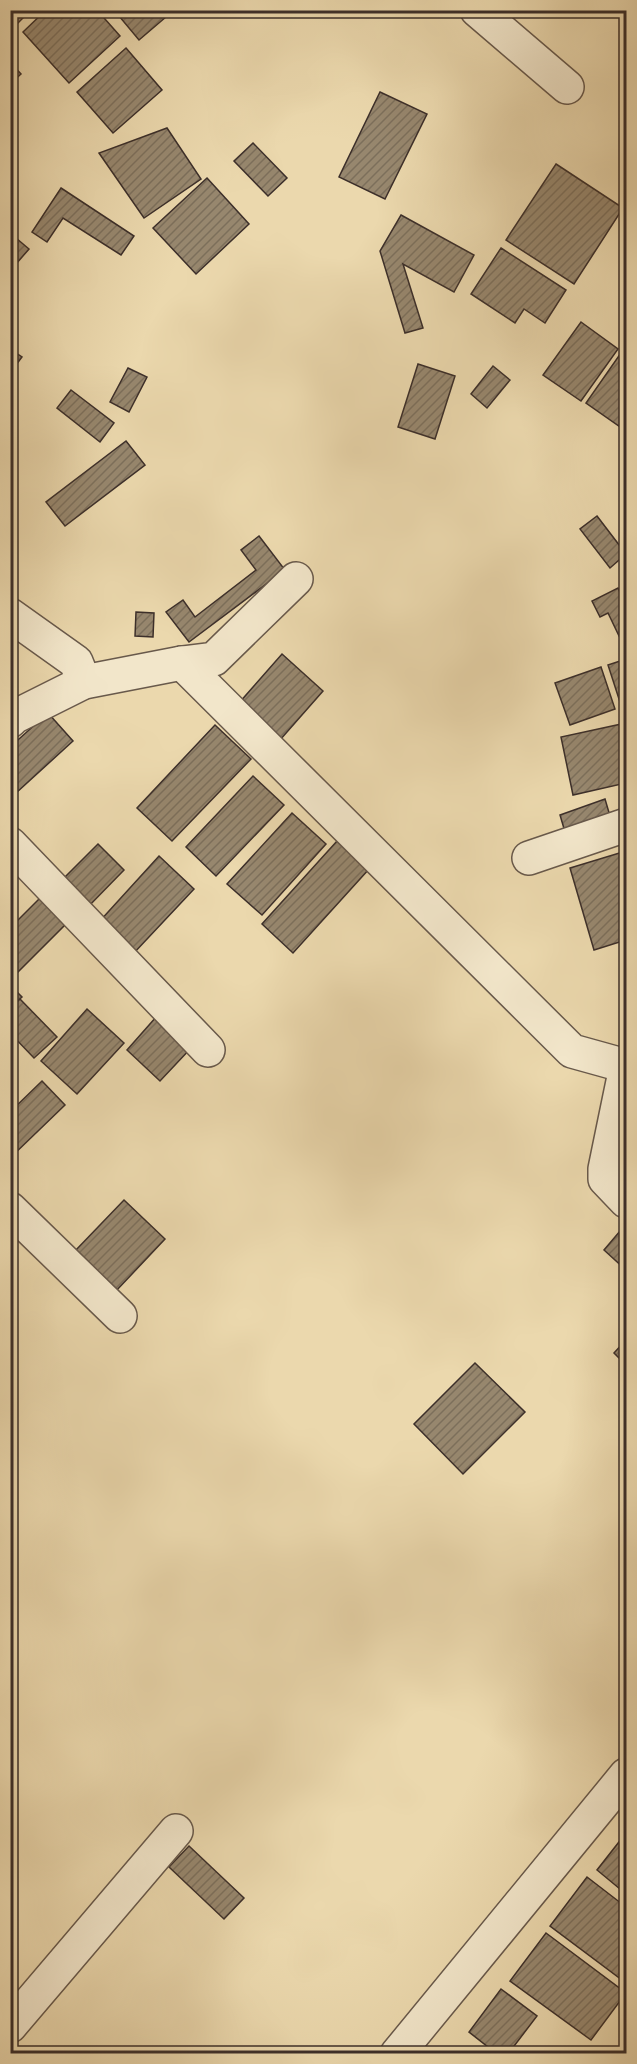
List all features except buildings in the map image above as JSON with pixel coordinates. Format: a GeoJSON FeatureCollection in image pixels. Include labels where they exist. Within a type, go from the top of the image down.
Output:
{"type":"FeatureCollection","features":[{"type":"Feature","properties":{"kind":"street"},"geometry":{"type":"LineString","coordinates":[[477,10],[567,87]]}},
{"type":"Feature","properties":{"kind":"street"},"geometry":{"type":"LineString","coordinates":[[10,721],[84,682],[214,659],[296,579]]}},
{"type":"Feature","properties":{"kind":"street"},"geometry":{"type":"LineString","coordinates":[[10,615],[76,662],[84,682]]}},
{"type":"Feature","properties":{"kind":"street"},"geometry":{"type":"LineString","coordinates":[[182,663],[572,1051],[627,1067],[605,1168],[605,1179],[627,1201]]}},
{"type":"Feature","properties":{"kind":"street"},"geometry":{"type":"LineString","coordinates":[[529,858],[627,825]]}},
{"type":"Feature","properties":{"kind":"street"},"geometry":{"type":"LineString","coordinates":[[10,844],[208,1050]]}},
{"type":"Feature","properties":{"kind":"street"},"geometry":{"type":"LineString","coordinates":[[10,1209],[120,1316]]}},
{"type":"Feature","properties":{"kind":"street"},"geometry":{"type":"LineString","coordinates":[[397,2054],[627,1775]]}},
{"type":"Feature","properties":{"kind":"street"},"geometry":{"type":"LineString","coordinates":[[10,2026],[176,1832]]}}]}
